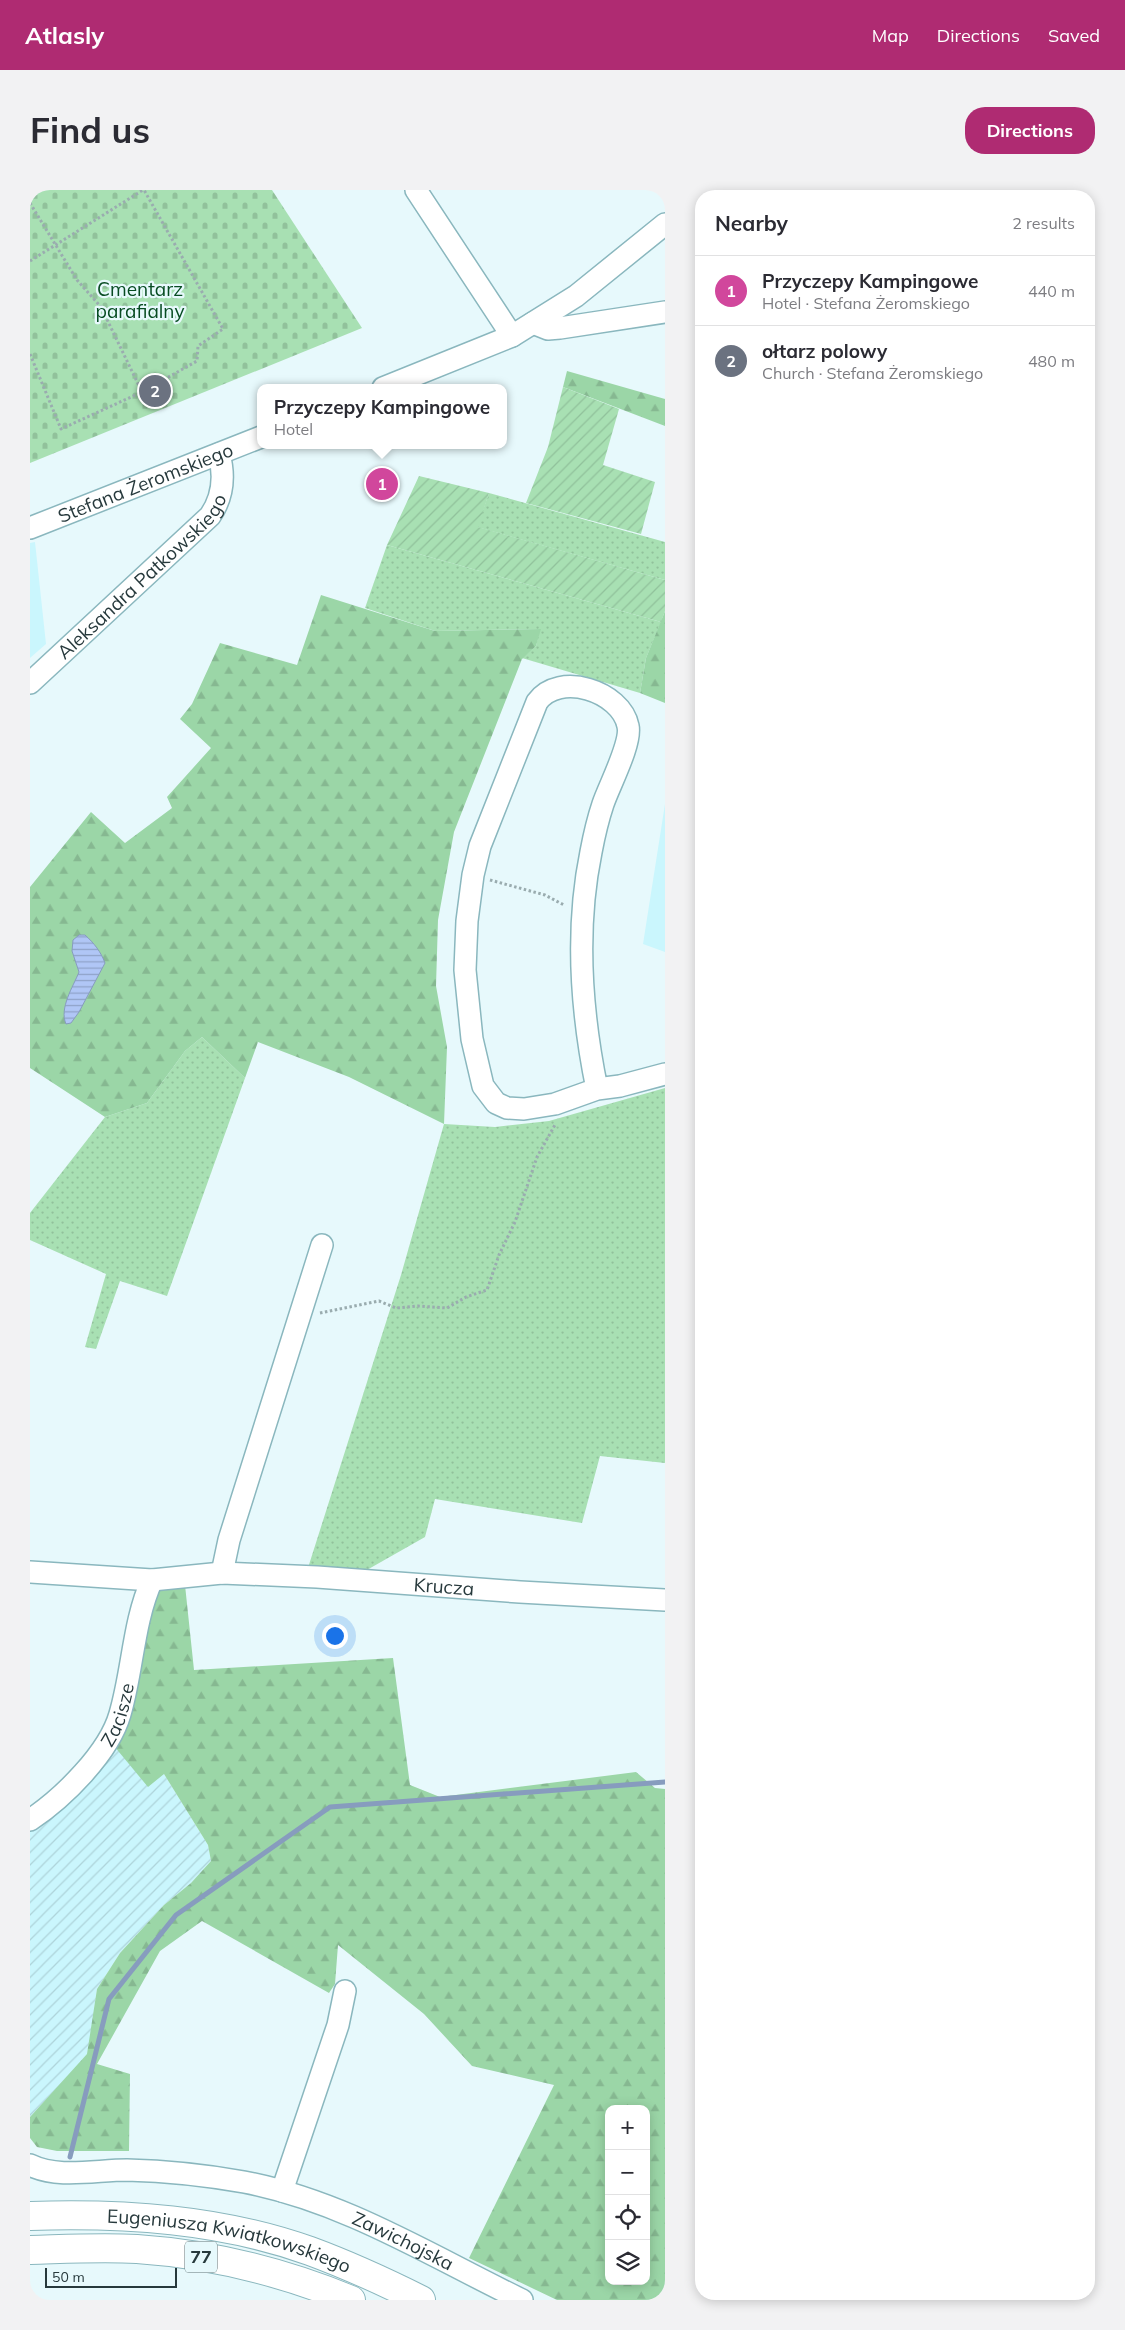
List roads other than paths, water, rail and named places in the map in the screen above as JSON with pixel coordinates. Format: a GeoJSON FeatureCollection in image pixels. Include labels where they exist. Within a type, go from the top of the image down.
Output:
{"type":"FeatureCollection","features":[{"type":"Feature","properties":{"kind":"main road","name":"Eugeniusza Kwiatkowskiego"},"geometry":{"type":"LineString","coordinates":[[30,2216],[134,2216],[185,2221],[230,2229],[309,2251],[361,2271],[421,2300]]}},
{"type":"Feature","properties":{"kind":"main road","name":"Eugeniusza Kwiatkowskiego"},"geometry":{"type":"LineString","coordinates":[[30,2250],[136,2249],[192,2255],[262,2270],[351,2300]]}},
{"type":"Feature","properties":{"kind":"street"},"geometry":{"type":"LineString","coordinates":[[416,190],[512,336]]}},
{"type":"Feature","properties":{"kind":"street"},"geometry":{"type":"LineString","coordinates":[[393,384],[512,336],[576,296],[665,224]]}},
{"type":"Feature","properties":{"kind":"street"},"geometry":{"type":"LineString","coordinates":[[532,323],[548,329],[665,312]]}},
{"type":"Feature","properties":{"kind":"street","name":"Stefana Żeromskiego"},"geometry":{"type":"LineString","coordinates":[[30,528],[257,439]]}},
{"type":"Feature","properties":{"kind":"street","name":"Aleksandra Patkowskiego"},"geometry":{"type":"LineString","coordinates":[[30,683],[210,516],[221,495],[222,479],[218,454]]}},
{"type":"Feature","properties":{"kind":"street"},"geometry":{"type":"LineString","coordinates":[[598,1089],[585,1019],[581,958],[584,915],[591,853],[602,807],[628,741],[629,726],[624,714],[610,700],[594,692],[574,686],[555,688],[541,696],[537,702],[480,846],[472,875],[467,920],[465,970],[472,1039],[483,1086],[496,1103],[507,1108],[524,1109],[554,1104],[598,1089],[620,1086],[665,1074]]}},
{"type":"Feature","properties":{"kind":"street"},"geometry":{"type":"LineString","coordinates":[[222,1573],[229,1540],[322,1245]]}},
{"type":"Feature","properties":{"kind":"street","name":"Krucza"},"geometry":{"type":"LineString","coordinates":[[30,1572],[152,1580],[222,1573],[317,1576],[529,1593],[665,1600]]}},
{"type":"Feature","properties":{"kind":"street","name":"Zacisze"},"geometry":{"type":"LineString","coordinates":[[30,1820],[51,1806],[94,1759],[109,1738],[120,1714],[143,1601],[152,1580]]}},
{"type":"Feature","properties":{"kind":"street"},"geometry":{"type":"LineString","coordinates":[[282,2191],[338,2025],[345,1991]]}},
{"type":"Feature","properties":{"kind":"street","name":"Zawichojska"},"geometry":{"type":"LineString","coordinates":[[30,2165],[50,2172],[126,2170],[187,2174],[246,2182],[282,2191],[334,2208],[377,2226],[522,2300]]}},
{"type":"Feature","properties":{"kind":"water"},"geometry":{"type":"Polygon","coordinates":[[[79,935],[85,935],[91,941],[105,963],[79,1012],[71,1023],[66,1024],[64,1018],[65,1004],[79,972],[72,951],[73,940],[79,935]]]}},
{"type":"Feature","properties":{"kind":"waterway"},"geometry":{"type":"LineString","coordinates":[[70,2157],[109,1999],[176,1915],[330,1807],[665,1782]]}},
{"type":"Feature","properties":{"kind":"place","name":"ołtarz polowy"},"geometry":{"type":"Point","coordinates":[155,391]}},
{"type":"Feature","properties":{"kind":"place","name":"Przyczepy Kampingowe"},"geometry":{"type":"Point","coordinates":[382,484]}},
{"type":"Feature","properties":{"kind":"park label","name":"Cmentarz parafialny"},"geometry":{"type":"Point","coordinates":[140,300]}}]}
